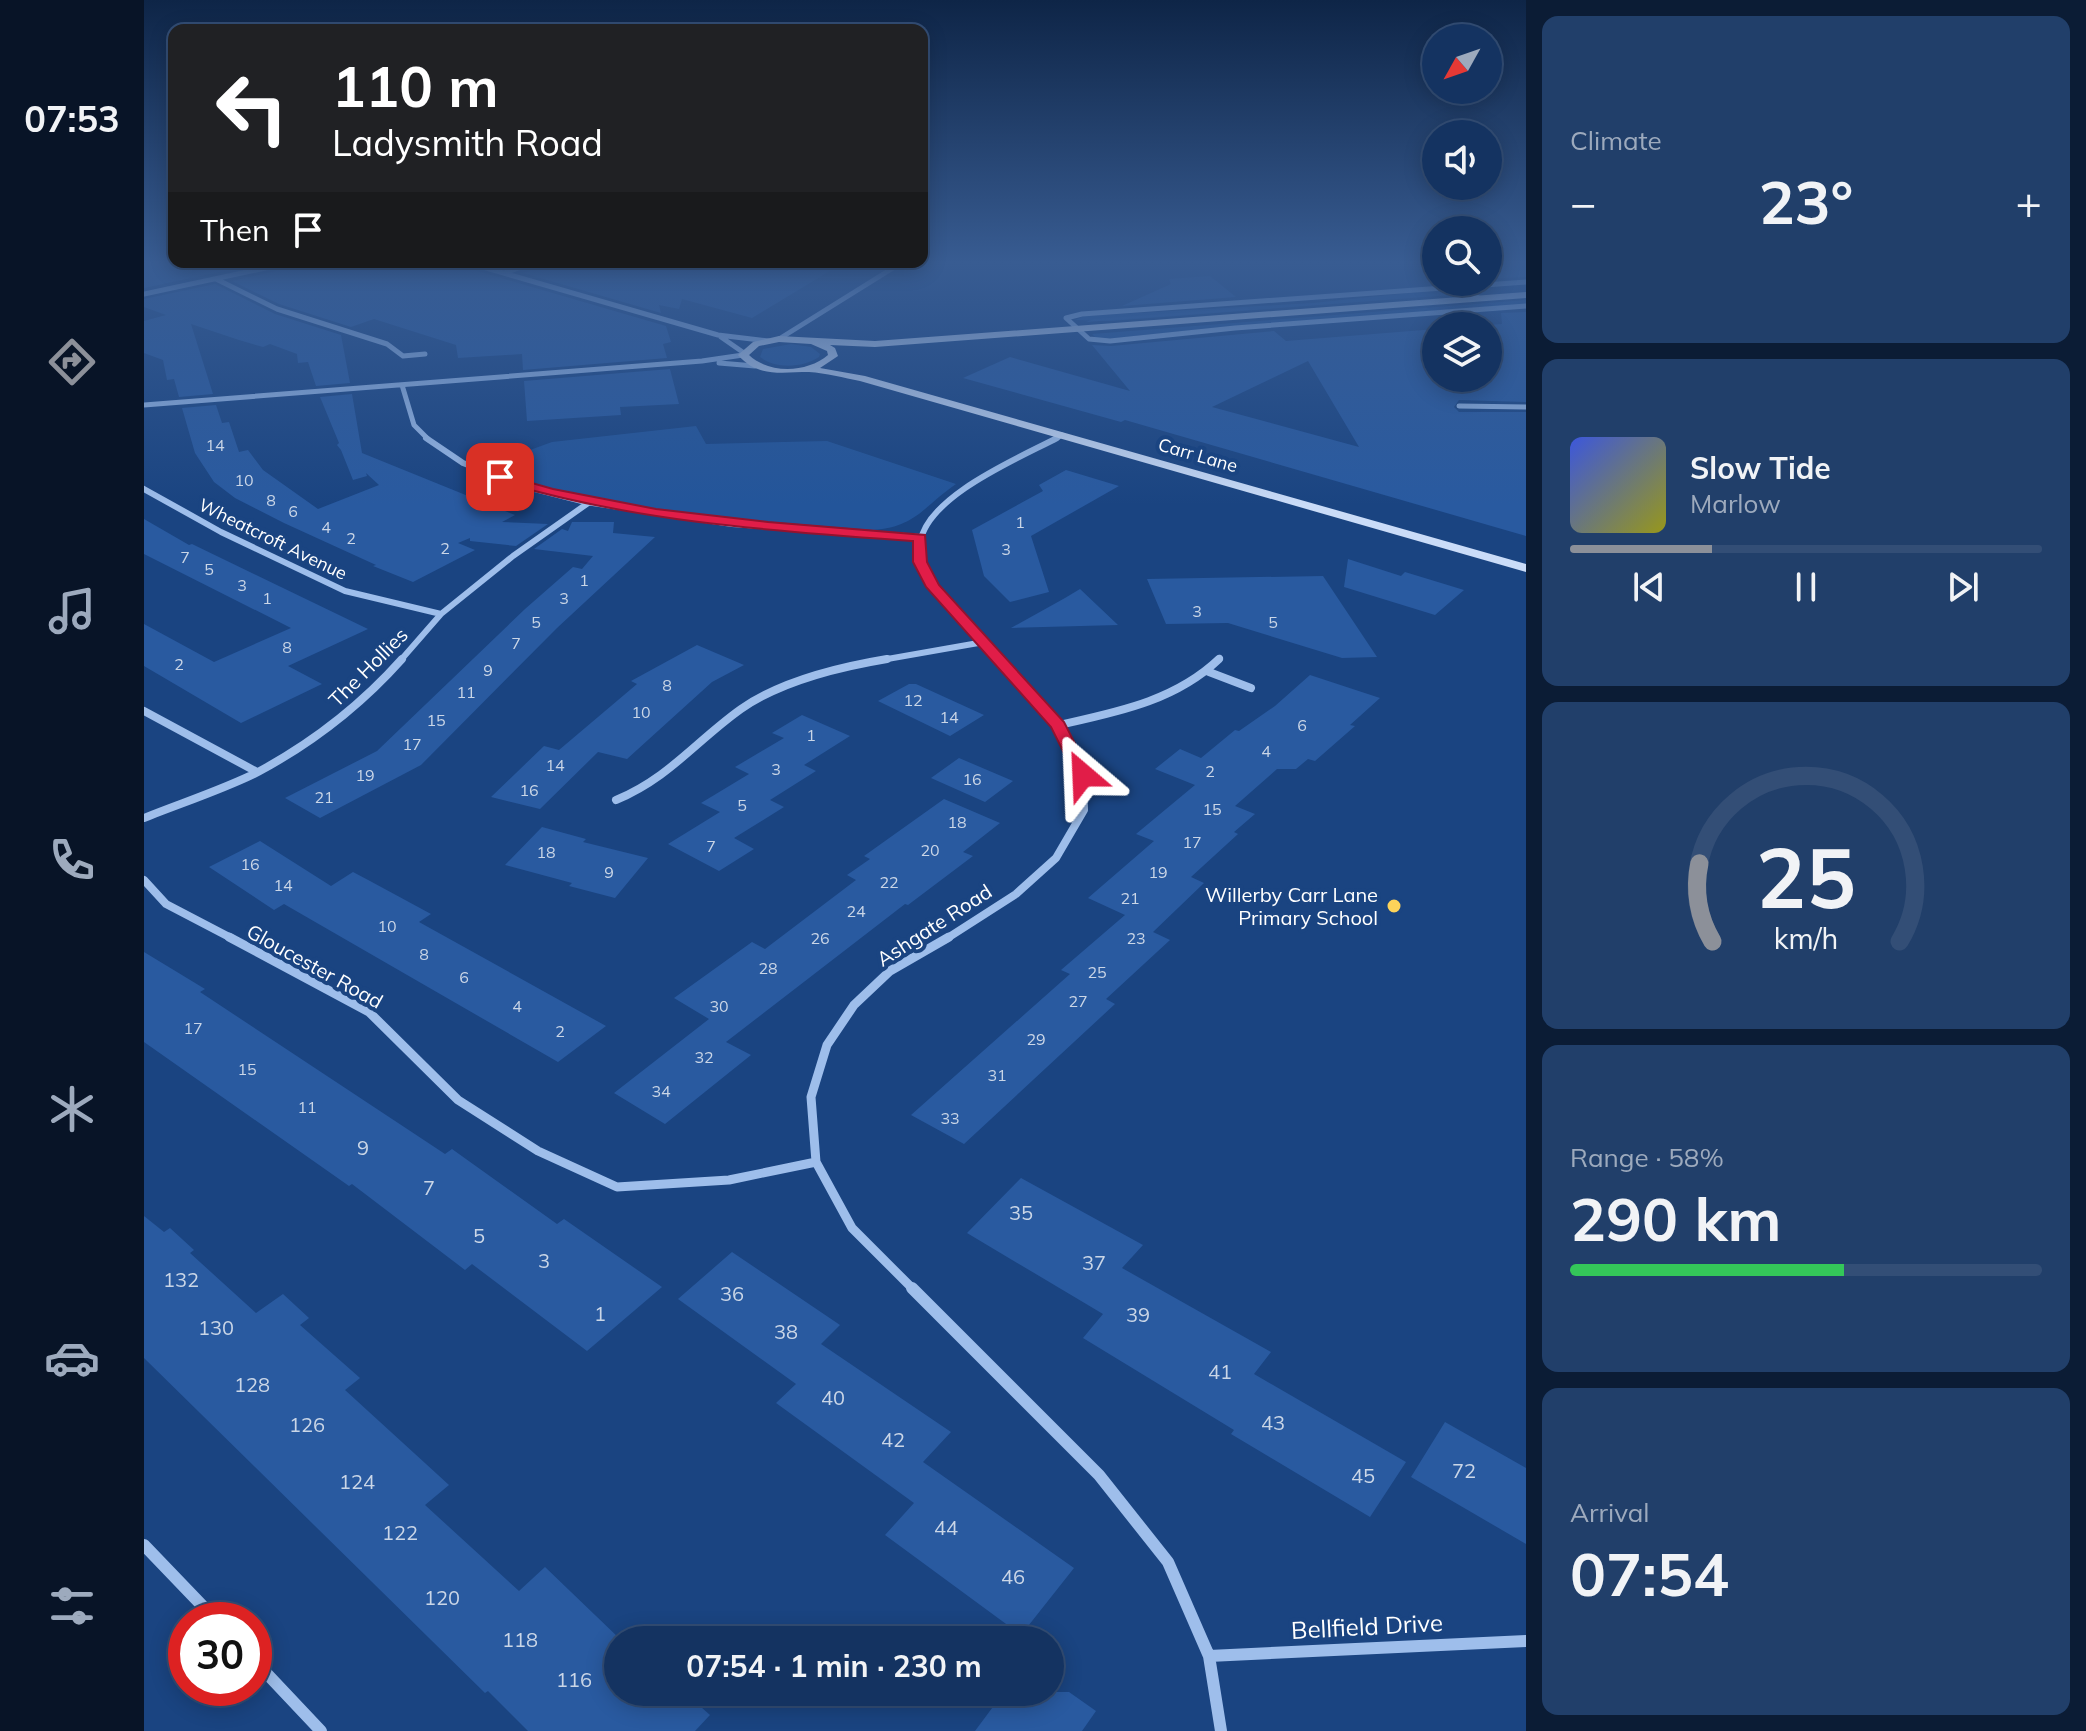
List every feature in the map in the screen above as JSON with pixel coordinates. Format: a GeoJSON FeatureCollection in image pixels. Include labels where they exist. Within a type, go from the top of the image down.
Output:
{"type":"FeatureCollection","features":[{"type":"Feature","properties":{"kind":"street"},"geometry":{"type":"LineString","coordinates":[[386,344],[403,356],[425,354]]}},
{"type":"Feature","properties":{"kind":"street"},"geometry":{"type":"LineString","coordinates":[[730,344],[755,366]]}},
{"type":"Feature","properties":{"kind":"street"},"geometry":{"type":"LineString","coordinates":[[144,405],[702,361],[744,354],[757,344]]}},
{"type":"Feature","properties":{"kind":"street","name":"Carr Lane"},"geometry":{"type":"LineString","coordinates":[[819,344],[832,350],[833,357],[861,378]]}},
{"type":"Feature","properties":{"kind":"street"},"geometry":{"type":"LineString","coordinates":[[868,344],[875,344]]}},
{"type":"Feature","properties":{"kind":"street"},"geometry":{"type":"LineString","coordinates":[[833,357],[875,344]]}},
{"type":"Feature","properties":{"kind":"street","name":"Carr Lane"},"geometry":{"type":"LineString","coordinates":[[806,369],[833,357]]}},
{"type":"Feature","properties":{"kind":"street"},"geometry":{"type":"LineString","coordinates":[[702,361],[755,366]]}},
{"type":"Feature","properties":{"kind":"street","name":"Carr Lane"},"geometry":{"type":"LineString","coordinates":[[755,366],[779,370],[806,369],[861,378],[1526,568]]}},
{"type":"Feature","properties":{"kind":"street"},"geometry":{"type":"LineString","coordinates":[[402,385],[406,404],[420,433],[475,470],[591,501],[656,513],[768,526],[920,537],[939,506],[1062,435]]}},
{"type":"Feature","properties":{"kind":"street"},"geometry":{"type":"LineString","coordinates":[[1459,406],[1526,407]]}},
{"type":"Feature","properties":{"kind":"street","name":"Wheatcroft Avenue"},"geometry":{"type":"LineString","coordinates":[[144,489],[221,532],[345,591],[441,614]]}},
{"type":"Feature","properties":{"kind":"street","name":"The Hollies"},"geometry":{"type":"LineString","coordinates":[[144,818],[257,772],[340,719],[376,688],[441,614],[513,556],[591,501]]}},
{"type":"Feature","properties":{"kind":"street","name":"Ashgate Road"},"geometry":{"type":"LineString","coordinates":[[920,537],[920,562],[933,587],[1059,725],[1083,775],[1084,810],[1056,858],[1016,894],[927,952],[890,971],[854,1005],[827,1045],[811,1097],[816,1162],[852,1228],[1099,1475],[1168,1562],[1209,1656],[1221,1731]]}},
{"type":"Feature","properties":{"kind":"street"},"geometry":{"type":"LineString","coordinates":[[616,800],[647,787],[742,708],[775,691],[852,665],[984,642]]}},
{"type":"Feature","properties":{"kind":"street"},"geometry":{"type":"LineString","coordinates":[[1059,725],[1133,707],[1209,672],[1220,658]]}},
{"type":"Feature","properties":{"kind":"street"},"geometry":{"type":"LineString","coordinates":[[1209,672],[1251,688]]}},
{"type":"Feature","properties":{"kind":"street"},"geometry":{"type":"LineString","coordinates":[[144,711],[257,772]]}},
{"type":"Feature","properties":{"kind":"street","name":"Gloucester Road"},"geometry":{"type":"LineString","coordinates":[[144,880],[166,904],[369,1012],[458,1100],[538,1151],[617,1187],[729,1180],[816,1162]]}},
{"type":"Feature","properties":{"kind":"street"},"geometry":{"type":"LineString","coordinates":[[144,1545],[199,1602]]}},
{"type":"Feature","properties":{"kind":"street","name":"Bellfield Drive"},"geometry":{"type":"LineString","coordinates":[[1209,1656],[1526,1641]]}},
{"type":"Feature","properties":{"kind":"street"},"geometry":{"type":"LineString","coordinates":[[272,1679],[321,1731]]}},
{"type":"Feature","properties":{"kind":"shaded area"},"geometry":{"type":"Polygon","coordinates":[[[791,344],[811,347],[820,354],[819,357],[789,366],[774,364],[760,357],[763,349],[791,344]]]}},
{"type":"Feature","properties":{"kind":"shaded area"},"geometry":{"type":"Polygon","coordinates":[[[696,426],[706,444],[827,441],[956,484],[910,520],[873,530],[726,518],[626,505],[531,482],[486,466],[552,442],[696,426]]]}},
{"type":"Feature","properties":{"kind":"building"},"geometry":{"type":"Polygon","coordinates":[[[144,344],[197,344],[213,394],[179,397],[174,379],[167,380],[163,360],[144,353],[144,344]]]}},
{"type":"Feature","properties":{"kind":"building"},"geometry":{"type":"Polygon","coordinates":[[[252,344],[343,344],[350,383],[316,386],[308,362],[298,363],[297,354],[270,344],[263,347],[252,344]]]}},
{"type":"Feature","properties":{"kind":"building"},"geometry":{"type":"Polygon","coordinates":[[[452,344],[664,344],[667,358],[523,370],[522,354],[458,358],[456,345],[452,344]]]}},
{"type":"Feature","properties":{"kind":"building"},"geometry":{"type":"Polygon","coordinates":[[[1422,344],[1422,392],[1502,392],[1502,344],[1526,344],[1526,402],[1459,400],[1454,407],[1459,412],[1526,412],[1526,536],[1125,420],[1121,422],[963,378],[1010,357],[1130,391],[1092,345],[1422,344]],[[1308,361],[1212,407],[1359,447],[1308,361]]]}},
{"type":"Feature","properties":{"kind":"building"},"geometry":{"type":"Polygon","coordinates":[[[670,369],[679,404],[620,407],[621,415],[527,421],[524,381],[670,369]]]}},
{"type":"Feature","properties":{"kind":"building"},"geometry":{"type":"Polygon","coordinates":[[[352,394],[362,453],[515,515],[502,522],[548,524],[516,546],[470,541],[470,538],[458,543],[475,550],[413,582],[373,566],[376,565],[235,498],[214,482],[195,453],[182,408],[216,405],[222,423],[229,422],[239,452],[248,450],[263,470],[318,509],[379,485],[366,473],[367,476],[353,480],[320,397],[352,394]]]}},
{"type":"Feature","properties":{"kind":"building"},"geometry":{"type":"Polygon","coordinates":[[[1066,470],[1119,486],[1031,536],[1049,592],[1010,602],[984,576],[972,530],[1043,491],[1039,485],[1066,470]]]}},
{"type":"Feature","properties":{"kind":"building"},"geometry":{"type":"Polygon","coordinates":[[[144,519],[189,545],[368,629],[288,666],[322,684],[241,723],[144,666],[144,624],[214,662],[291,628],[144,554],[144,519]]]}},
{"type":"Feature","properties":{"kind":"building"},"geometry":{"type":"Polygon","coordinates":[[[572,522],[614,522],[613,533],[655,537],[557,628],[421,765],[320,818],[285,798],[377,751],[525,609],[573,567],[582,569],[593,556],[534,549],[562,529],[568,531],[572,522]]]}},
{"type":"Feature","properties":{"kind":"building"},"geometry":{"type":"Polygon","coordinates":[[[1348,559],[1401,576],[1405,572],[1464,590],[1435,615],[1344,587],[1348,559]]]}},
{"type":"Feature","properties":{"kind":"building"},"geometry":{"type":"Polygon","coordinates":[[[1323,576],[1377,657],[1342,658],[1228,623],[1166,624],[1147,579],[1323,576]]]}},
{"type":"Feature","properties":{"kind":"building"},"geometry":{"type":"Polygon","coordinates":[[[1080,589],[1118,625],[1011,628],[1065,598],[1080,589]]]}},
{"type":"Feature","properties":{"kind":"building"},"geometry":{"type":"Polygon","coordinates":[[[697,645],[744,665],[712,682],[627,759],[598,752],[540,809],[491,797],[544,746],[559,750],[637,684],[631,681],[697,645]]]}},
{"type":"Feature","properties":{"kind":"building"},"geometry":{"type":"Polygon","coordinates":[[[1310,675],[1380,698],[1350,725],[1355,726],[1315,761],[1308,759],[1296,769],[1277,769],[1235,806],[1255,814],[1191,877],[1204,883],[1153,932],[1170,940],[1106,999],[1115,1004],[964,1144],[911,1115],[1070,974],[1061,970],[1125,915],[1088,898],[1154,841],[1136,834],[1195,785],[1155,769],[1180,749],[1201,758],[1235,730],[1239,731],[1275,706],[1310,675]]]}},
{"type":"Feature","properties":{"kind":"building"},"geometry":{"type":"Polygon","coordinates":[[[909,684],[916,684],[984,715],[950,736],[878,701],[909,684]]]}},
{"type":"Feature","properties":{"kind":"building"},"geometry":{"type":"Polygon","coordinates":[[[802,715],[850,736],[804,765],[816,771],[770,800],[784,807],[734,838],[754,849],[719,871],[668,844],[720,812],[701,803],[749,774],[735,767],[784,738],[772,733],[802,715]]]}},
{"type":"Feature","properties":{"kind":"building"},"geometry":{"type":"Polygon","coordinates":[[[959,758],[1013,781],[985,802],[931,778],[959,758]]]}},
{"type":"Feature","properties":{"kind":"building"},"geometry":{"type":"Polygon","coordinates":[[[944,799],[1000,823],[963,852],[973,856],[908,905],[905,904],[726,1042],[751,1055],[665,1124],[614,1093],[709,1019],[674,998],[752,942],[765,949],[856,880],[847,875],[870,859],[864,856],[944,799]]]}},
{"type":"Feature","properties":{"kind":"building"},"geometry":{"type":"Polygon","coordinates":[[[542,827],[586,839],[583,842],[648,858],[615,898],[505,865],[542,827]]]}},
{"type":"Feature","properties":{"kind":"building"},"geometry":{"type":"Polygon","coordinates":[[[260,841],[331,886],[353,872],[370,881],[431,914],[419,922],[606,1026],[558,1062],[284,904],[274,910],[209,867],[260,841]]]}},
{"type":"Feature","properties":{"kind":"building"},"geometry":{"type":"Polygon","coordinates":[[[144,952],[205,989],[200,992],[445,1154],[452,1149],[557,1224],[564,1219],[662,1287],[587,1351],[472,1264],[465,1270],[352,1184],[349,1186],[144,1042],[144,952]]]}},
{"type":"Feature","properties":{"kind":"building"},"geometry":{"type":"Polygon","coordinates":[[[1021,1178],[1143,1245],[1122,1268],[1271,1352],[1254,1374],[1406,1462],[1370,1517],[1231,1434],[1234,1430],[1083,1338],[1103,1314],[967,1233],[1021,1178]]]}},
{"type":"Feature","properties":{"kind":"building"},"geometry":{"type":"Polygon","coordinates":[[[144,1216],[164,1232],[170,1228],[194,1250],[190,1253],[256,1313],[283,1294],[309,1318],[300,1325],[360,1378],[345,1390],[449,1485],[425,1505],[519,1591],[545,1567],[606,1626],[604,1626],[604,1706],[700,1706],[710,1715],[695,1731],[528,1731],[488,1691],[485,1693],[144,1358],[144,1216]]]}},
{"type":"Feature","properties":{"kind":"building"},"geometry":{"type":"Polygon","coordinates":[[[732,1252],[840,1325],[821,1344],[951,1432],[923,1462],[1074,1568],[1028,1626],[1009,1626],[885,1535],[914,1503],[776,1403],[796,1384],[678,1299],[732,1252]]]}},
{"type":"Feature","properties":{"kind":"building"},"geometry":{"type":"Polygon","coordinates":[[[1445,1422],[1526,1468],[1526,1544],[1411,1477],[1445,1422]]]}},
{"type":"Feature","properties":{"kind":"building"},"geometry":{"type":"Polygon","coordinates":[[[1064,1692],[1069,1692],[1096,1711],[1082,1731],[975,1731],[994,1706],[1064,1706],[1064,1692]]]}},
{"type":"Feature","properties":{"kind":"place","name":"Willerby Carr Lane Primary School"},"geometry":{"type":"Point","coordinates":[1394,906]}},
{"type":"Feature","properties":{"kind":"route"},"geometry":{"type":"LineString","coordinates":[[500,477],[551,493],[656,513],[768,526],[920,537],[920,562],[933,587],[1059,725],[1083,775]]}}]}
